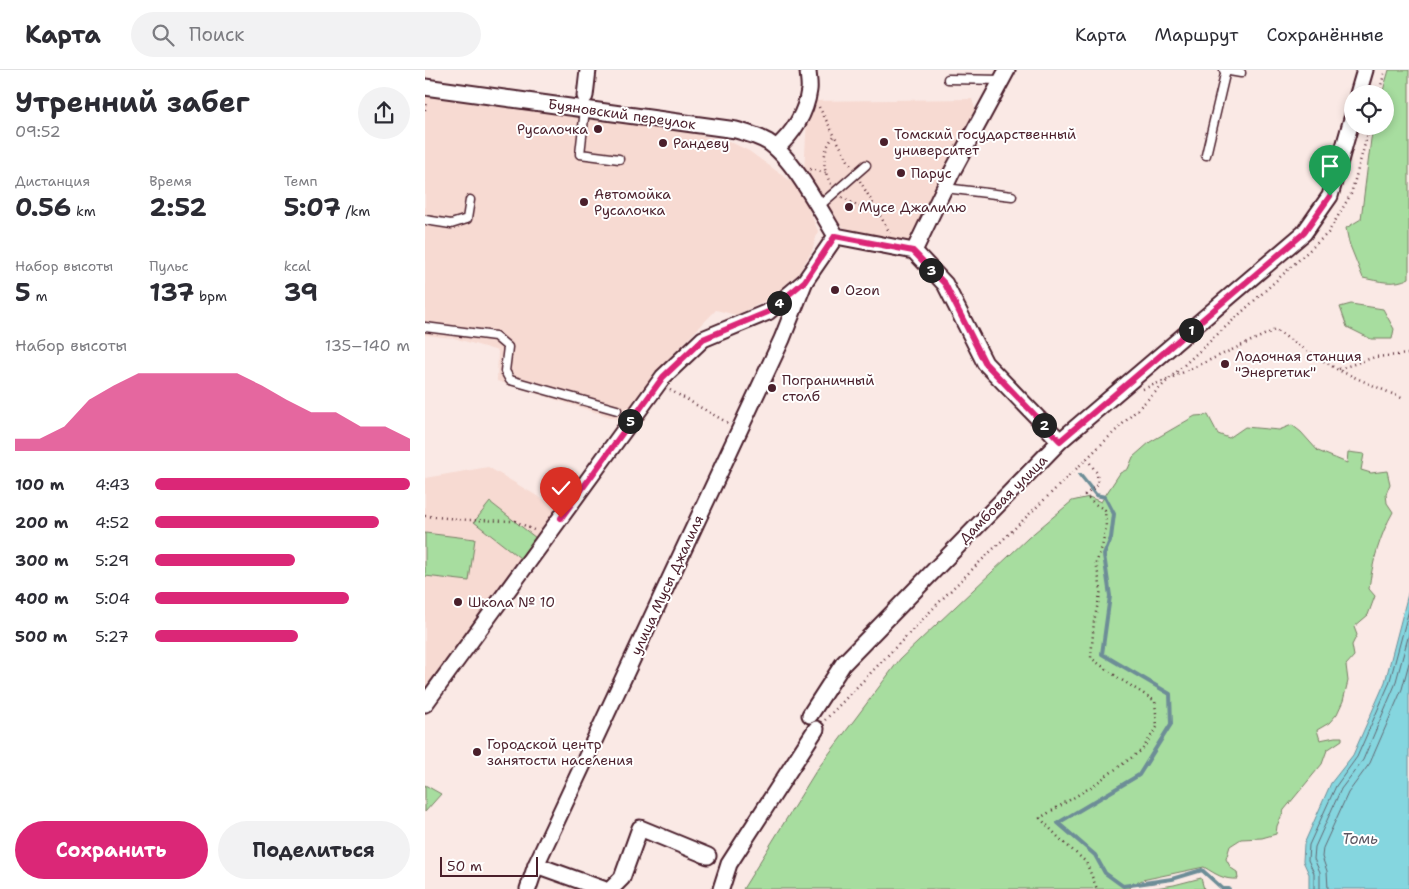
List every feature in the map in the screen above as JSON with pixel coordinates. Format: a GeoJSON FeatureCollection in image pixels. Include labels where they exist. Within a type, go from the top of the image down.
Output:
{"type":"FeatureCollection","features":[{"type":"Feature","properties":{"kind":"street"},"geometry":{"type":"LineString","coordinates":[[585,102],[589,70]]}},
{"type":"Feature","properties":{"kind":"street"},"geometry":{"type":"LineString","coordinates":[[776,148],[787,140],[797,125],[809,90],[808,70]]}},
{"type":"Feature","properties":{"kind":"street"},"geometry":{"type":"LineString","coordinates":[[1361,85],[1365,70]]}},
{"type":"Feature","properties":{"kind":"street"},"geometry":{"type":"LineString","coordinates":[[913,251],[1004,75]]}},
{"type":"Feature","properties":{"kind":"street","name":"Буяновский переулок"},"geometry":{"type":"LineString","coordinates":[[425,87],[585,102],[736,130],[758,136],[776,148],[791,164],[835,236]]}},
{"type":"Feature","properties":{"kind":"street","name":"Дамбовая улица"},"geometry":{"type":"LineString","coordinates":[[721,889],[729,864],[813,722],[843,664],[1060,441],[1304,233],[1330,196],[1347,135]]}},
{"type":"Feature","properties":{"kind":"street"},"geometry":{"type":"LineString","coordinates":[[425,704],[658,383],[703,339],[768,312],[805,281],[835,236],[913,251],[945,284],[985,363],[1060,441]]}},
{"type":"Feature","properties":{"kind":"street","name":"улица Мусы Джалиля"},"geometry":{"type":"LineString","coordinates":[[528,889],[536,865],[782,340],[805,281]]}},
{"type":"Feature","properties":{"kind":"street"},"geometry":{"type":"LineString","coordinates":[[611,889],[622,878],[640,828],[708,856]]}},
{"type":"Feature","properties":{"kind":"street"},"geometry":{"type":"LineString","coordinates":[[536,865],[603,889]]}},
{"type":"Feature","properties":{"kind":"lane"},"geometry":{"type":"LineString","coordinates":[[1206,155],[1225,70],[1241,73]]}},
{"type":"Feature","properties":{"kind":"lane"},"geometry":{"type":"LineString","coordinates":[[947,79],[1004,75]]}},
{"type":"Feature","properties":{"kind":"lane"},"geometry":{"type":"LineString","coordinates":[[585,102],[580,154],[619,159]]}},
{"type":"Feature","properties":{"kind":"lane"},"geometry":{"type":"LineString","coordinates":[[818,207],[866,165]]}},
{"type":"Feature","properties":{"kind":"lane"},"geometry":{"type":"LineString","coordinates":[[945,188],[1012,196]]}},
{"type":"Feature","properties":{"kind":"lane"},"geometry":{"type":"LineString","coordinates":[[425,220],[451,224],[467,219],[470,200]]}},
{"type":"Feature","properties":{"kind":"lane"},"geometry":{"type":"LineString","coordinates":[[425,327],[495,336],[508,347],[505,371],[510,380],[617,410]]}},
{"type":"Feature","properties":{"kind":"path"},"geometry":{"type":"LineString","coordinates":[[1381,85],[1385,70]]}},
{"type":"Feature","properties":{"kind":"path"},"geometry":{"type":"LineString","coordinates":[[813,722],[1170,378],[1275,330],[1338,370],[1405,399]]}},
{"type":"Feature","properties":{"kind":"path"},"geometry":{"type":"LineString","coordinates":[[1338,370],[1375,357],[1409,354]]}},
{"type":"Feature","properties":{"kind":"path"},"geometry":{"type":"LineString","coordinates":[[658,383],[740,430]]}},
{"type":"Feature","properties":{"kind":"path"},"geometry":{"type":"LineString","coordinates":[[1087,458],[1097,473],[1098,485],[1085,495],[1105,510],[1106,527],[1096,563],[1101,590],[1094,621],[1091,658],[1155,701],[1157,727],[1142,750],[1091,787],[1040,818],[1086,862],[1097,889]]}},
{"type":"Feature","properties":{"kind":"path"},"geometry":{"type":"LineString","coordinates":[[425,516],[469,520],[515,521],[548,536]]}},
{"type":"Feature","properties":{"kind":"shaded area"},"geometry":{"type":"Polygon","coordinates":[[[425,96],[665,127],[733,143],[749,151],[800,188],[818,231],[812,251],[798,274],[767,300],[736,315],[716,310],[657,371],[620,420],[497,381],[498,351],[454,338],[425,335],[425,96]]]}},
{"type":"Feature","properties":{"kind":"shaded area","name":"Томский государственный университет"},"geometry":{"type":"Polygon","coordinates":[[[972,99],[976,112],[914,237],[908,243],[850,231],[837,223],[804,171],[808,101],[972,99]]]}},
{"type":"Feature","properties":{"kind":"shaded area","name":"Школа № 10"},"geometry":{"type":"Polygon","coordinates":[[[488,467],[559,509],[425,696],[425,478],[488,467]]]}},
{"type":"Feature","properties":{"kind":"green space"},"geometry":{"type":"Polygon","coordinates":[[[1389,70],[1409,70],[1409,278],[1398,282],[1363,278],[1349,243],[1346,228],[1361,219],[1372,135],[1394,135],[1394,85],[1385,85],[1389,70]]]}},
{"type":"Feature","properties":{"kind":"green space"},"geometry":{"type":"Polygon","coordinates":[[[1351,304],[1383,309],[1394,329],[1392,339],[1371,339],[1347,327],[1340,307],[1351,304]]]}},
{"type":"Feature","properties":{"kind":"green space"},"geometry":{"type":"Polygon","coordinates":[[[1208,415],[1218,434],[1229,438],[1245,427],[1279,430],[1292,425],[1318,451],[1347,463],[1348,452],[1364,454],[1361,470],[1371,473],[1387,471],[1390,484],[1386,494],[1387,503],[1393,512],[1380,540],[1372,569],[1369,589],[1375,596],[1368,615],[1354,627],[1357,635],[1352,645],[1354,656],[1346,665],[1348,681],[1343,701],[1337,714],[1329,723],[1317,730],[1320,740],[1342,737],[1342,740],[1327,750],[1322,764],[1284,810],[1277,826],[1276,834],[1262,838],[1241,839],[1230,846],[1226,859],[1231,868],[1237,872],[1238,879],[1224,877],[1204,867],[1142,880],[1127,889],[743,889],[816,771],[900,659],[1028,538],[1072,501],[1089,497],[1101,502],[1120,473],[1128,469],[1133,457],[1150,442],[1195,416],[1208,415]]]}},
{"type":"Feature","properties":{"kind":"green space"},"geometry":{"type":"Polygon","coordinates":[[[490,502],[536,538],[520,558],[474,522],[490,502]]]}},
{"type":"Feature","properties":{"kind":"green space"},"geometry":{"type":"Polygon","coordinates":[[[425,533],[475,539],[469,581],[425,576],[425,533]]]}},
{"type":"Feature","properties":{"kind":"green space"},"geometry":{"type":"Polygon","coordinates":[[[425,785],[441,794],[425,812],[425,785]]]}},
{"type":"Feature","properties":{"kind":"green space"},"geometry":{"type":"Polygon","coordinates":[[[1201,878],[1204,889],[1149,889],[1174,885],[1201,878]]]}},
{"type":"Feature","properties":{"kind":"water","name":"Томь"},"geometry":{"type":"Polygon","coordinates":[[[1409,590],[1409,889],[1309,889],[1309,874],[1303,861],[1304,844],[1331,783],[1353,755],[1385,682],[1409,590]]]}},
{"type":"Feature","properties":{"kind":"waterway"},"geometry":{"type":"LineString","coordinates":[[1080,475],[1096,495],[1105,497],[1114,514],[1111,538],[1104,555],[1110,596],[1102,654],[1170,694],[1171,724],[1139,775],[1058,823],[1095,855],[1105,873],[1123,886],[1172,879],[1202,870],[1223,889],[1229,889]]}},
{"type":"Feature","properties":{"kind":"place","name":"Русалочка"},"geometry":{"type":"Point","coordinates":[598,129]}},
{"type":"Feature","properties":{"kind":"place","name":"Томский государственный университет"},"geometry":{"type":"Point","coordinates":[884,142]}},
{"type":"Feature","properties":{"kind":"place","name":"Рандеву"},"geometry":{"type":"Point","coordinates":[663,143]}},
{"type":"Feature","properties":{"kind":"place","name":"Парус"},"geometry":{"type":"Point","coordinates":[901,173]}},
{"type":"Feature","properties":{"kind":"place","name":"Автомойка Русалочка"},"geometry":{"type":"Point","coordinates":[584,202]}},
{"type":"Feature","properties":{"kind":"place","name":"Мусе Джалилю"},"geometry":{"type":"Point","coordinates":[849,207]}},
{"type":"Feature","properties":{"kind":"place","name":"Ozon"},"geometry":{"type":"Point","coordinates":[835,290]}},
{"type":"Feature","properties":{"kind":"place","name":"Лодочная станция \"Энергетик\""},"geometry":{"type":"Point","coordinates":[1225,364]}},
{"type":"Feature","properties":{"kind":"place","name":"Пограничный столб"},"geometry":{"type":"Point","coordinates":[772,388]}},
{"type":"Feature","properties":{"kind":"place","name":"Школа № 10"},"geometry":{"type":"Point","coordinates":[458,602]}},
{"type":"Feature","properties":{"kind":"place","name":"Городской центр занятости населения"},"geometry":{"type":"Point","coordinates":[477,752]}},
{"type":"Feature","properties":{"kind":"route"},"geometry":{"type":"LineString","coordinates":[[561,518],[663,377],[703,339],[768,312],[805,281],[835,236],[913,251],[945,284],[985,363],[1060,441],[1304,233],[1330,196]]}}]}
